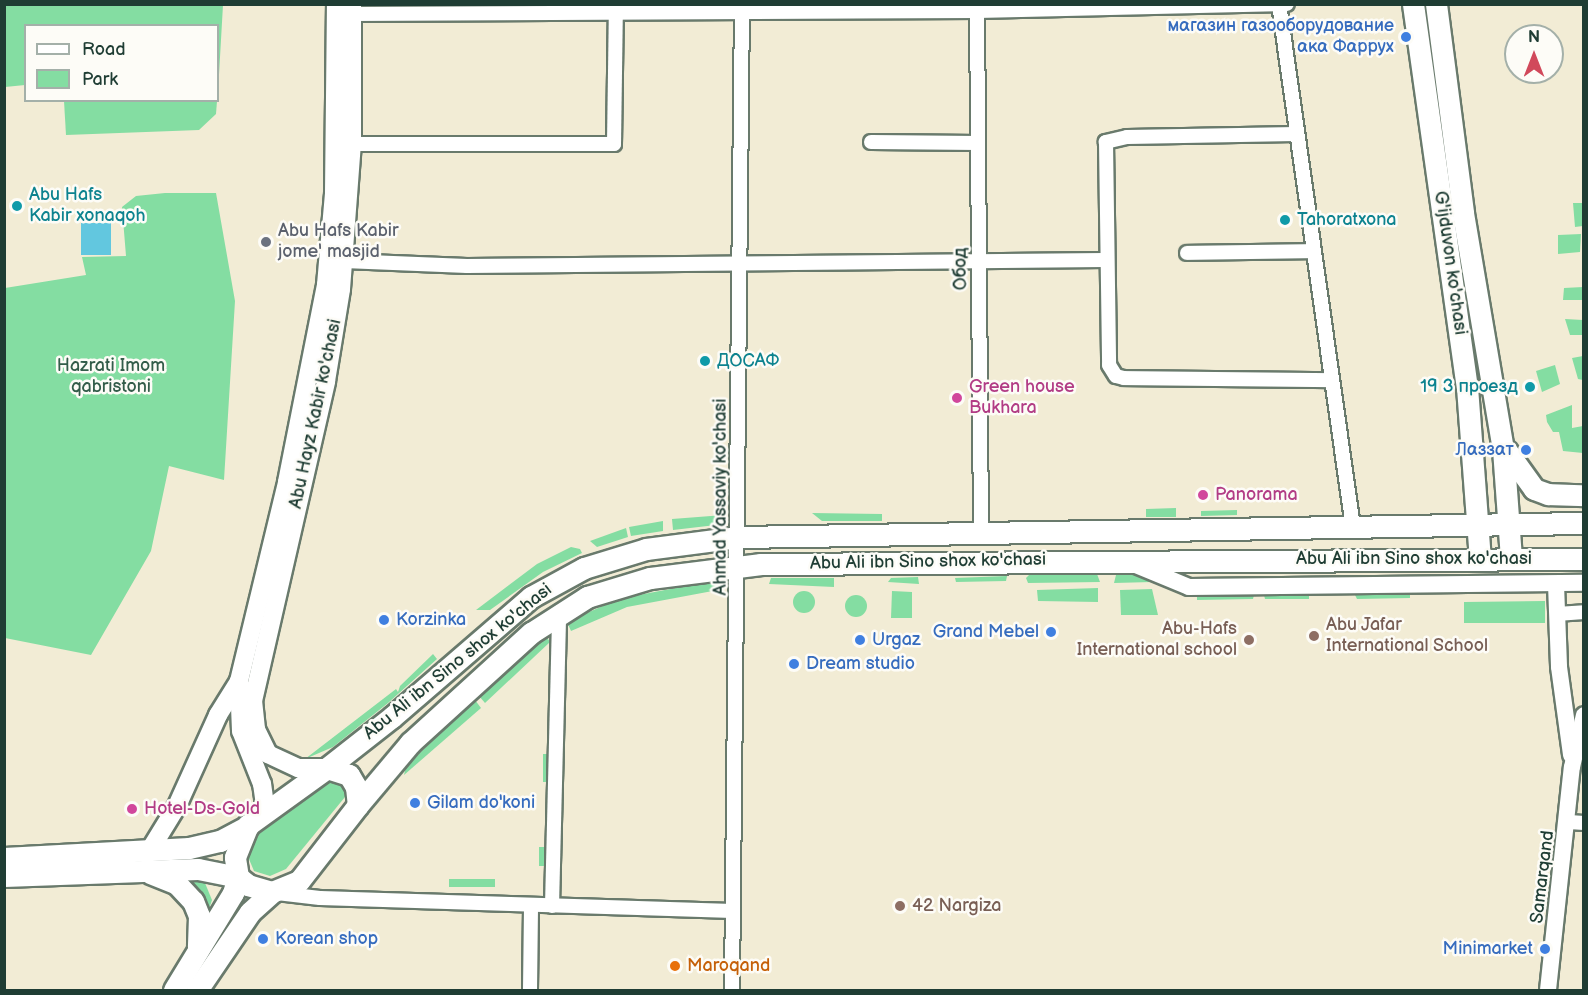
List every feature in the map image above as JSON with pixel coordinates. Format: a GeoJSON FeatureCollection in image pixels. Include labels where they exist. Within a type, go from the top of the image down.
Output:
{"type":"FeatureCollection","features":[{"type":"Feature","properties":{"kind":"main road","name":"Abu Hayz Kabir ko'chasi"},"geometry":{"type":"LineString","coordinates":[[327,768],[298,768],[284,764],[266,751],[256,729],[257,674],[330,258],[335,169],[336,4]]}},
{"type":"Feature","properties":{"kind":"main road","name":"G'ijduvon ko'chasi"},"geometry":{"type":"LineString","coordinates":[[1413,4],[1467,387],[1480,559]]}},
{"type":"Feature","properties":{"kind":"main road","name":"G'ijduvon ko'chasi"},"geometry":{"type":"LineString","coordinates":[[1436,4],[1462,202],[1501,439],[1510,523],[1511,559]]}},
{"type":"Feature","properties":{"kind":"main road","name":"Abu Hayz Kabir ko'chasi"},"geometry":{"type":"LineString","coordinates":[[266,812],[262,784],[241,731],[239,681],[273,575],[326,381],[344,261],[352,144],[352,9]]}},
{"type":"Feature","properties":{"kind":"main road"},"geometry":{"type":"LineString","coordinates":[[1501,439],[1523,478],[1534,489],[1548,494],[1584,495]]}},
{"type":"Feature","properties":{"kind":"main road","name":"Abu Ali ibn Sino shox ko'chasi"},"geometry":{"type":"LineString","coordinates":[[248,825],[327,768],[392,717],[522,604],[558,580],[595,563],[646,549],[738,537],[771,536],[1584,523]]}},
{"type":"Feature","properties":{"kind":"main road","name":"Abu Ali ibn Sino shox ko'chasi"},"geometry":{"type":"LineString","coordinates":[[272,892],[295,883],[410,743],[517,644],[559,612],[587,597],[630,583],[739,565],[1121,559],[1584,559]]}},
{"type":"Feature","properties":{"kind":"main road"},"geometry":{"type":"LineString","coordinates":[[150,850],[174,812],[218,715],[239,681]]}},
{"type":"Feature","properties":{"kind":"main road"},"geometry":{"type":"LineString","coordinates":[[327,768],[343,771],[353,780],[358,805]]}},
{"type":"Feature","properties":{"kind":"main road"},"geometry":{"type":"LineString","coordinates":[[4,858],[150,850],[212,844],[248,825]]}},
{"type":"Feature","properties":{"kind":"main road"},"geometry":{"type":"LineString","coordinates":[[174,990],[233,893],[238,877],[236,851],[248,825]]}},
{"type":"Feature","properties":{"kind":"main road"},"geometry":{"type":"LineString","coordinates":[[4,876],[198,869],[238,877],[272,892],[250,912],[197,990]]}},
{"type":"Feature","properties":{"kind":"main road"},"geometry":{"type":"LineString","coordinates":[[128,870],[165,878],[188,895],[199,916],[197,953]]}},
{"type":"Feature","properties":{"kind":"street"},"geometry":{"type":"LineString","coordinates":[[352,9],[1282,5],[1296,134],[1353,527]]}},
{"type":"Feature","properties":{"kind":"street"},"geometry":{"type":"LineString","coordinates":[[352,144],[614,144],[616,8]]}},
{"type":"Feature","properties":{"kind":"street","name":"Ahmad Yassaviy ko'chasi"},"geometry":{"type":"LineString","coordinates":[[732,990],[739,565],[742,8]]}},
{"type":"Feature","properties":{"kind":"street","name":"Обод"},"geometry":{"type":"LineString","coordinates":[[977,8],[981,534]]}},
{"type":"Feature","properties":{"kind":"street"},"geometry":{"type":"LineString","coordinates":[[1296,134],[1112,138],[1106,142],[1105,260],[1109,365],[1116,376],[1331,380]]}},
{"type":"Feature","properties":{"kind":"street"},"geometry":{"type":"LineString","coordinates":[[871,142],[978,143]]}},
{"type":"Feature","properties":{"kind":"street"},"geometry":{"type":"LineString","coordinates":[[1187,253],[1314,251]]}},
{"type":"Feature","properties":{"kind":"street"},"geometry":{"type":"LineString","coordinates":[[344,261],[467,266],[1105,260]]}},
{"type":"Feature","properties":{"kind":"street"},"geometry":{"type":"LineString","coordinates":[[1121,559],[1189,588],[1584,583]]}},
{"type":"Feature","properties":{"kind":"street","name":"Samarqand"},"geometry":{"type":"LineString","coordinates":[[1548,990],[1576,823],[1556,584]]}},
{"type":"Feature","properties":{"kind":"street"},"geometry":{"type":"LineString","coordinates":[[552,906],[559,612]]}},
{"type":"Feature","properties":{"kind":"street"},"geometry":{"type":"LineString","coordinates":[[1557,614],[1584,612]]}},
{"type":"Feature","properties":{"kind":"street","name":"Samarqand"},"geometry":{"type":"LineString","coordinates":[[1572,767],[1582,732],[1584,715]]}},
{"type":"Feature","properties":{"kind":"street"},"geometry":{"type":"LineString","coordinates":[[306,871],[310,886],[325,897]]}},
{"type":"Feature","properties":{"kind":"street"},"geometry":{"type":"LineString","coordinates":[[272,892],[325,897],[552,906],[733,910]]}},
{"type":"Feature","properties":{"kind":"street"},"geometry":{"type":"LineString","coordinates":[[530,990],[531,905]]}},
{"type":"Feature","properties":{"kind":"green space"},"geometry":{"type":"Polygon","coordinates":[[[5,4],[223,5],[219,75],[219,24],[24,24],[24,85],[5,87],[5,4]]]}},
{"type":"Feature","properties":{"kind":"green space"},"geometry":{"type":"Polygon","coordinates":[[[64,102],[217,102],[216,114],[199,130],[66,135],[64,102]]]}},
{"type":"Feature","properties":{"kind":"green space","name":"Hazrati Imom qabristoni"},"geometry":{"type":"Polygon","coordinates":[[[165,193],[216,193],[235,301],[224,480],[169,466],[151,551],[91,655],[5,638],[5,288],[86,275],[82,257],[126,256],[122,207],[136,196],[165,193]]]}},
{"type":"Feature","properties":{"kind":"green space"},"geometry":{"type":"Polygon","coordinates":[[[1573,203],[1583,203],[1583,226],[1575,227],[1573,203]]]}},
{"type":"Feature","properties":{"kind":"green space"},"geometry":{"type":"Polygon","coordinates":[[[1581,234],[1580,252],[1558,254],[1558,235],[1581,234]]]}},
{"type":"Feature","properties":{"kind":"green space"},"geometry":{"type":"Polygon","coordinates":[[[1583,287],[1583,300],[1563,300],[1564,288],[1583,287]]]}},
{"type":"Feature","properties":{"kind":"green space"},"geometry":{"type":"Polygon","coordinates":[[[1565,319],[1583,320],[1583,335],[1570,335],[1565,319]]]}},
{"type":"Feature","properties":{"kind":"green space"},"geometry":{"type":"Polygon","coordinates":[[[1584,356],[1583,380],[1578,379],[1572,358],[1584,356]]]}},
{"type":"Feature","properties":{"kind":"green space"},"geometry":{"type":"Polygon","coordinates":[[[1555,365],[1560,384],[1542,392],[1536,371],[1555,365]]]}},
{"type":"Feature","properties":{"kind":"green space"},"geometry":{"type":"Polygon","coordinates":[[[1572,405],[1572,428],[1583,426],[1583,453],[1563,451],[1559,432],[1553,432],[1547,422],[1546,415],[1572,405]]]}},
{"type":"Feature","properties":{"kind":"green space"},"geometry":{"type":"Polygon","coordinates":[[[1176,508],[1176,517],[1146,517],[1146,509],[1176,508]]]}},
{"type":"Feature","properties":{"kind":"green space"},"geometry":{"type":"Polygon","coordinates":[[[1237,510],[1237,515],[1201,516],[1201,511],[1237,510]]]}},
{"type":"Feature","properties":{"kind":"green space"},"geometry":{"type":"Polygon","coordinates":[[[812,513],[882,514],[882,521],[822,521],[812,513]]]}},
{"type":"Feature","properties":{"kind":"green space"},"geometry":{"type":"Polygon","coordinates":[[[724,515],[716,525],[673,530],[672,519],[724,515]]]}},
{"type":"Feature","properties":{"kind":"green space"},"geometry":{"type":"Polygon","coordinates":[[[663,521],[663,531],[631,536],[629,527],[663,521]]]}},
{"type":"Feature","properties":{"kind":"green space"},"geometry":{"type":"Polygon","coordinates":[[[626,528],[628,537],[597,547],[590,541],[626,528]]]}},
{"type":"Feature","properties":{"kind":"green space"},"geometry":{"type":"Polygon","coordinates":[[[571,547],[580,549],[582,553],[543,572],[490,610],[476,610],[537,564],[571,547]]]}},
{"type":"Feature","properties":{"kind":"green space"},"geometry":{"type":"Polygon","coordinates":[[[1097,574],[1100,582],[1028,583],[1026,578],[1029,575],[1097,574]]]}},
{"type":"Feature","properties":{"kind":"green space"},"geometry":{"type":"Polygon","coordinates":[[[1146,574],[1152,582],[1114,583],[1116,575],[1146,574]]]}},
{"type":"Feature","properties":{"kind":"green space"},"geometry":{"type":"Polygon","coordinates":[[[1007,576],[1006,581],[956,582],[955,578],[1007,576]]]}},
{"type":"Feature","properties":{"kind":"green space"},"geometry":{"type":"Polygon","coordinates":[[[918,577],[919,584],[888,582],[891,578],[918,577]]]}},
{"type":"Feature","properties":{"kind":"green space"},"geometry":{"type":"Polygon","coordinates":[[[771,578],[834,578],[834,587],[769,584],[771,578]]]}},
{"type":"Feature","properties":{"kind":"green space"},"geometry":{"type":"Polygon","coordinates":[[[717,580],[718,590],[627,607],[571,631],[567,622],[618,599],[717,580]]]}},
{"type":"Feature","properties":{"kind":"green space"},"geometry":{"type":"Polygon","coordinates":[[[1098,588],[1098,602],[1038,601],[1037,590],[1098,588]]]}},
{"type":"Feature","properties":{"kind":"green space"},"geometry":{"type":"Polygon","coordinates":[[[1152,589],[1158,615],[1121,615],[1120,590],[1152,589]]]}},
{"type":"Feature","properties":{"kind":"green space"},"geometry":{"type":"Polygon","coordinates":[[[804,591],[812,594],[815,602],[812,610],[804,613],[796,610],[793,602],[796,594],[804,591]]]}},
{"type":"Feature","properties":{"kind":"green space"},"geometry":{"type":"Polygon","coordinates":[[[892,591],[912,592],[912,618],[891,618],[892,591]]]}},
{"type":"Feature","properties":{"kind":"green space"},"geometry":{"type":"Polygon","coordinates":[[[856,595],[864,598],[867,606],[864,614],[856,617],[848,614],[845,606],[848,598],[856,595]]]}},
{"type":"Feature","properties":{"kind":"green space"},"geometry":{"type":"Polygon","coordinates":[[[1254,595],[1253,599],[1197,600],[1197,596],[1254,595]]]}},
{"type":"Feature","properties":{"kind":"green space"},"geometry":{"type":"Polygon","coordinates":[[[1264,595],[1309,595],[1309,599],[1265,599],[1264,595]]]}},
{"type":"Feature","properties":{"kind":"green space"},"geometry":{"type":"Polygon","coordinates":[[[1355,595],[1410,595],[1410,598],[1357,599],[1355,595]]]}},
{"type":"Feature","properties":{"kind":"green space"},"geometry":{"type":"Polygon","coordinates":[[[1545,601],[1545,623],[1464,623],[1464,602],[1545,601]]]}},
{"type":"Feature","properties":{"kind":"green space"},"geometry":{"type":"Polygon","coordinates":[[[546,636],[550,642],[485,703],[479,696],[546,636]]]}},
{"type":"Feature","properties":{"kind":"green space"},"geometry":{"type":"Polygon","coordinates":[[[433,654],[437,659],[388,703],[333,747],[305,759],[396,689],[398,692],[400,686],[433,654]]]}},
{"type":"Feature","properties":{"kind":"green space"},"geometry":{"type":"Polygon","coordinates":[[[475,700],[481,708],[404,775],[406,766],[475,700]]]}},
{"type":"Feature","properties":{"kind":"green space"},"geometry":{"type":"Polygon","coordinates":[[[543,754],[550,754],[550,782],[543,782],[543,754]]]}},
{"type":"Feature","properties":{"kind":"green space"},"geometry":{"type":"Polygon","coordinates":[[[332,779],[345,785],[345,797],[286,869],[270,876],[254,871],[246,852],[253,836],[332,779]]]}},
{"type":"Feature","properties":{"kind":"green space"},"geometry":{"type":"Polygon","coordinates":[[[539,847],[546,847],[546,866],[539,866],[539,847]]]}},
{"type":"Feature","properties":{"kind":"green space"},"geometry":{"type":"Polygon","coordinates":[[[178,878],[205,883],[212,900],[207,915],[178,878]]]}},
{"type":"Feature","properties":{"kind":"green space"},"geometry":{"type":"Polygon","coordinates":[[[449,879],[495,879],[495,887],[449,887],[449,879]]]}},
{"type":"Feature","properties":{"kind":"water"},"geometry":{"type":"Polygon","coordinates":[[[81,223],[111,223],[111,255],[81,255],[81,223]]]}},
{"type":"Feature","properties":{"kind":"place","name":"магазин газооборудование ака Фаррух"},"geometry":{"type":"Point","coordinates":[1406,37]}},
{"type":"Feature","properties":{"kind":"place","name":"Abu Hafs Kabir xonaqoh"},"geometry":{"type":"Point","coordinates":[17,206]}},
{"type":"Feature","properties":{"kind":"place","name":"Tahoratxona"},"geometry":{"type":"Point","coordinates":[1285,220]}},
{"type":"Feature","properties":{"kind":"place","name":"Abu Hafs Kabir jome' masjid"},"geometry":{"type":"Point","coordinates":[266,242]}},
{"type":"Feature","properties":{"kind":"place","name":"ДОСАФ"},"geometry":{"type":"Point","coordinates":[705,361]}},
{"type":"Feature","properties":{"kind":"place","name":"19 3 проезд"},"geometry":{"type":"Point","coordinates":[1530,387]}},
{"type":"Feature","properties":{"kind":"place","name":"Green house Bukhara"},"geometry":{"type":"Point","coordinates":[957,398]}},
{"type":"Feature","properties":{"kind":"place","name":"Лаззат"},"geometry":{"type":"Point","coordinates":[1526,450]}},
{"type":"Feature","properties":{"kind":"place","name":"Panorama"},"geometry":{"type":"Point","coordinates":[1203,495]}},
{"type":"Feature","properties":{"kind":"place","name":"Korzinka"},"geometry":{"type":"Point","coordinates":[384,620]}},
{"type":"Feature","properties":{"kind":"place","name":"Grand Mebel"},"geometry":{"type":"Point","coordinates":[1051,632]}},
{"type":"Feature","properties":{"kind":"place","name":"Abu Jafar International School"},"geometry":{"type":"Point","coordinates":[1314,636]}},
{"type":"Feature","properties":{"kind":"place","name":"Urgaz"},"geometry":{"type":"Point","coordinates":[860,640]}},
{"type":"Feature","properties":{"kind":"place","name":"Abu-Hafs International school"},"geometry":{"type":"Point","coordinates":[1249,640]}},
{"type":"Feature","properties":{"kind":"place","name":"Dream studio"},"geometry":{"type":"Point","coordinates":[794,664]}},
{"type":"Feature","properties":{"kind":"place","name":"Gilam do'koni"},"geometry":{"type":"Point","coordinates":[415,803]}},
{"type":"Feature","properties":{"kind":"place","name":"Hotel-Ds-Gold"},"geometry":{"type":"Point","coordinates":[132,809]}},
{"type":"Feature","properties":{"kind":"place","name":"42 Nargiza"},"geometry":{"type":"Point","coordinates":[900,906]}},
{"type":"Feature","properties":{"kind":"place","name":"Korean shop"},"geometry":{"type":"Point","coordinates":[263,939]}},
{"type":"Feature","properties":{"kind":"place","name":"Minimarket"},"geometry":{"type":"Point","coordinates":[1545,949]}},
{"type":"Feature","properties":{"kind":"place","name":"Maroqand"},"geometry":{"type":"Point","coordinates":[675,966]}}]}
